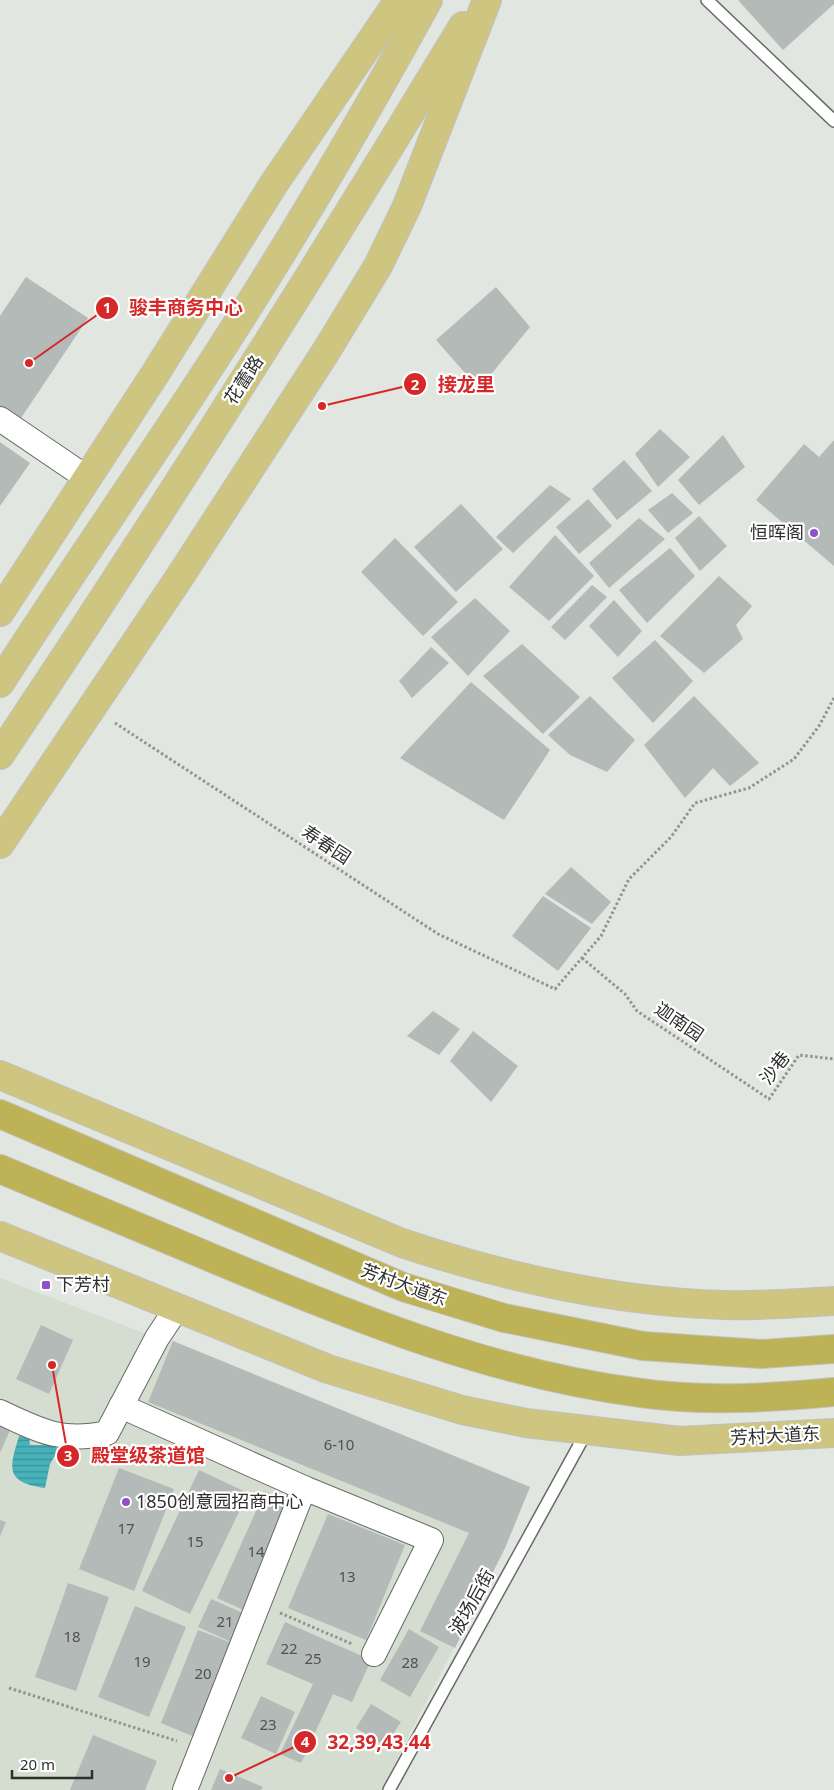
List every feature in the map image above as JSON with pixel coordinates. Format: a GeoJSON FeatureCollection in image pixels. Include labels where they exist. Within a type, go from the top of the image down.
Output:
{"type":"FeatureCollection","features":[{"type":"Feature","properties":{"kind":"highway","name":"芳村大道东"},"geometry":{"type":"LineString","coordinates":[[0,1114],[403,1287],[504,1318],[643,1346],[761,1354],[834,1349]]}},
{"type":"Feature","properties":{"kind":"highway"},"geometry":{"type":"LineString","coordinates":[[0,1169],[251,1275],[401,1334],[526,1370],[642,1394],[780,1397],[834,1392]]}},
{"type":"Feature","properties":{"kind":"main road"},"geometry":{"type":"LineString","coordinates":[[0,612],[273,185],[399,0]]}},
{"type":"Feature","properties":{"kind":"main road","name":"花蕾路"},"geometry":{"type":"LineString","coordinates":[[0,683],[238,324],[294,235],[347,146],[428,0]]}},
{"type":"Feature","properties":{"kind":"main road","name":"花蕾路"},"geometry":{"type":"LineString","coordinates":[[0,755],[97,610],[350,213],[479,0]]}},
{"type":"Feature","properties":{"kind":"main road"},"geometry":{"type":"LineString","coordinates":[[0,844],[259,456],[378,266],[407,206],[487,0]]}},
{"type":"Feature","properties":{"kind":"main road"},"geometry":{"type":"LineString","coordinates":[[0,1075],[402,1243],[466,1264],[532,1281],[659,1301],[726,1305],[834,1302]]}},
{"type":"Feature","properties":{"kind":"main road","name":"芳村大道东"},"geometry":{"type":"LineString","coordinates":[[0,1236],[328,1369],[452,1407],[526,1424],[680,1440],[834,1433]]}},
{"type":"Feature","properties":{"kind":"street"},"geometry":{"type":"LineString","coordinates":[[0,419],[87,478]]}},
{"type":"Feature","properties":{"kind":"street"},"geometry":{"type":"LineString","coordinates":[[0,1412],[44,1434],[84,1438],[107,1433],[157,1338],[177,1308]]}},
{"type":"Feature","properties":{"kind":"street"},"geometry":{"type":"LineString","coordinates":[[121,1406],[304,1488],[430,1540],[374,1654]]}},
{"type":"Feature","properties":{"kind":"street"},"geometry":{"type":"LineString","coordinates":[[186,1790],[304,1488]]}},
{"type":"Feature","properties":{"kind":"lane"},"geometry":{"type":"LineString","coordinates":[[707,0],[834,121]]}},
{"type":"Feature","properties":{"kind":"lane","name":"波场后街"},"geometry":{"type":"LineString","coordinates":[[389,1790],[587,1431]]}},
{"type":"Feature","properties":{"kind":"path"},"geometry":{"type":"LineString","coordinates":[[582,958],[600,936],[629,879],[671,836],[695,803],[749,788],[794,759],[819,726],[834,698]]}},
{"type":"Feature","properties":{"kind":"path","name":"寿春园"},"geometry":{"type":"LineString","coordinates":[[92,707],[438,934],[555,989],[582,958]]}},
{"type":"Feature","properties":{"kind":"path","name":"迦南园"},"geometry":{"type":"LineString","coordinates":[[582,958],[625,994],[637,1011],[769,1099]]}},
{"type":"Feature","properties":{"kind":"path","name":"沙巷"},"geometry":{"type":"LineString","coordinates":[[769,1099],[799,1055],[834,1059]]}},
{"type":"Feature","properties":{"kind":"path"},"geometry":{"type":"LineString","coordinates":[[259,1604],[374,1654]]}},
{"type":"Feature","properties":{"kind":"path"},"geometry":{"type":"LineString","coordinates":[[9,1688],[202,1749]]}},
{"type":"Feature","properties":{"kind":"shaded area"},"geometry":{"type":"Polygon","coordinates":[[[0,1278],[157,1338],[173,1341],[530,1487],[505,1548],[381,1790],[0,1790],[0,1278]]]}},
{"type":"Feature","properties":{"kind":"water"},"geometry":{"type":"Polygon","coordinates":[[[19,1436],[29,1437],[30,1445],[54,1445],[58,1450],[50,1464],[45,1488],[23,1482],[13,1472],[13,1457],[19,1436]]]}},
{"type":"Feature","properties":{"kind":"building"},"geometry":{"type":"Polygon","coordinates":[[[738,0],[834,0],[834,4],[783,50],[738,0]]]}},
{"type":"Feature","properties":{"kind":"building"},"geometry":{"type":"Polygon","coordinates":[[[26,277],[88,318],[19,421],[0,408],[0,316],[26,277]]]}},
{"type":"Feature","properties":{"kind":"building"},"geometry":{"type":"Polygon","coordinates":[[[496,287],[530,327],[479,389],[436,340],[496,287]]]}},
{"type":"Feature","properties":{"kind":"building"},"geometry":{"type":"Polygon","coordinates":[[[660,429],[690,457],[658,487],[635,454],[660,429]]]}},
{"type":"Feature","properties":{"kind":"building"},"geometry":{"type":"Polygon","coordinates":[[[723,435],[745,467],[699,505],[678,480],[723,435]]]}},
{"type":"Feature","properties":{"kind":"building","name":"恒晖阁"},"geometry":{"type":"Polygon","coordinates":[[[834,440],[834,566],[756,500],[804,444],[819,457],[834,440]]]}},
{"type":"Feature","properties":{"kind":"building"},"geometry":{"type":"Polygon","coordinates":[[[0,442],[30,463],[0,506],[0,442]]]}},
{"type":"Feature","properties":{"kind":"building"},"geometry":{"type":"Polygon","coordinates":[[[624,460],[652,491],[617,520],[592,489],[624,460]]]}},
{"type":"Feature","properties":{"kind":"building"},"geometry":{"type":"Polygon","coordinates":[[[550,485],[571,499],[513,553],[496,537],[550,485]]]}},
{"type":"Feature","properties":{"kind":"building"},"geometry":{"type":"Polygon","coordinates":[[[672,493],[693,513],[668,533],[648,510],[672,493]]]}},
{"type":"Feature","properties":{"kind":"building"},"geometry":{"type":"Polygon","coordinates":[[[588,499],[612,526],[579,554],[556,527],[588,499]]]}},
{"type":"Feature","properties":{"kind":"building"},"geometry":{"type":"Polygon","coordinates":[[[461,504],[503,549],[456,592],[414,547],[461,504]]]}},
{"type":"Feature","properties":{"kind":"building"},"geometry":{"type":"Polygon","coordinates":[[[699,516],[727,546],[700,571],[675,538],[699,516]]]}},
{"type":"Feature","properties":{"kind":"building"},"geometry":{"type":"Polygon","coordinates":[[[639,518],[665,539],[609,588],[589,563],[639,518]]]}},
{"type":"Feature","properties":{"kind":"building"},"geometry":{"type":"Polygon","coordinates":[[[555,535],[594,576],[549,621],[509,587],[555,535]]]}},
{"type":"Feature","properties":{"kind":"building"},"geometry":{"type":"Polygon","coordinates":[[[395,538],[458,602],[423,636],[361,572],[395,538]]]}},
{"type":"Feature","properties":{"kind":"building"},"geometry":{"type":"Polygon","coordinates":[[[670,548],[695,576],[647,623],[619,590],[670,548]]]}},
{"type":"Feature","properties":{"kind":"building"},"geometry":{"type":"Polygon","coordinates":[[[719,576],[752,606],[736,625],[743,639],[704,673],[660,636],[719,576]]]}},
{"type":"Feature","properties":{"kind":"building"},"geometry":{"type":"Polygon","coordinates":[[[592,585],[607,597],[565,640],[551,627],[592,585]]]}},
{"type":"Feature","properties":{"kind":"building"},"geometry":{"type":"Polygon","coordinates":[[[475,598],[510,631],[468,676],[431,637],[475,598]]]}},
{"type":"Feature","properties":{"kind":"building"},"geometry":{"type":"Polygon","coordinates":[[[614,600],[642,631],[618,657],[589,626],[614,600]]]}},
{"type":"Feature","properties":{"kind":"building"},"geometry":{"type":"Polygon","coordinates":[[[655,640],[693,681],[653,723],[612,678],[655,640]]]}},
{"type":"Feature","properties":{"kind":"building"},"geometry":{"type":"Polygon","coordinates":[[[522,644],[580,697],[543,734],[483,676],[522,644]]]}},
{"type":"Feature","properties":{"kind":"building"},"geometry":{"type":"Polygon","coordinates":[[[431,647],[449,663],[412,698],[399,681],[431,647]]]}},
{"type":"Feature","properties":{"kind":"building"},"geometry":{"type":"Polygon","coordinates":[[[471,682],[550,750],[504,820],[400,758],[471,682]]]}},
{"type":"Feature","properties":{"kind":"building"},"geometry":{"type":"Polygon","coordinates":[[[590,696],[635,740],[607,772],[570,755],[548,735],[590,696]]]}},
{"type":"Feature","properties":{"kind":"building"},"geometry":{"type":"Polygon","coordinates":[[[694,696],[759,763],[730,786],[713,768],[685,798],[644,745],[694,696]]]}},
{"type":"Feature","properties":{"kind":"building"},"geometry":{"type":"Polygon","coordinates":[[[571,867],[611,902],[592,924],[545,894],[571,867]]]}},
{"type":"Feature","properties":{"kind":"building"},"geometry":{"type":"Polygon","coordinates":[[[543,896],[591,928],[558,971],[512,936],[543,896]]]}},
{"type":"Feature","properties":{"kind":"building"},"geometry":{"type":"Polygon","coordinates":[[[433,1011],[460,1029],[439,1055],[407,1036],[433,1011]]]}},
{"type":"Feature","properties":{"kind":"building"},"geometry":{"type":"Polygon","coordinates":[[[473,1031],[518,1066],[491,1102],[450,1061],[473,1031]]]}},
{"type":"Feature","properties":{"kind":"building"},"geometry":{"type":"Polygon","coordinates":[[[41,1325],[73,1340],[49,1394],[16,1379],[41,1325]]]}},
{"type":"Feature","properties":{"kind":"building"},"geometry":{"type":"Polygon","coordinates":[[[173,1341],[530,1487],[505,1548],[455,1648],[420,1631],[469,1533],[148,1402],[173,1341]]]}},
{"type":"Feature","properties":{"kind":"building"},"geometry":{"type":"Polygon","coordinates":[[[0,1418],[13,1423],[0,1453],[0,1418]]]}},
{"type":"Feature","properties":{"kind":"building"},"geometry":{"type":"Polygon","coordinates":[[[119,1468],[174,1489],[134,1591],[79,1569],[119,1468]]]}},
{"type":"Feature","properties":{"kind":"building"},"geometry":{"type":"Polygon","coordinates":[[[199,1470],[248,1493],[190,1614],[142,1591],[199,1470]]]}},
{"type":"Feature","properties":{"kind":"building"},"geometry":{"type":"Polygon","coordinates":[[[265,1491],[296,1505],[248,1612],[217,1598],[265,1491]]]}},
{"type":"Feature","properties":{"kind":"building"},"geometry":{"type":"Polygon","coordinates":[[[328,1514],[405,1545],[366,1640],[288,1608],[328,1514]]]}},
{"type":"Feature","properties":{"kind":"building"},"geometry":{"type":"Polygon","coordinates":[[[0,1520],[6,1522],[0,1536],[0,1520]]]}},
{"type":"Feature","properties":{"kind":"building"},"geometry":{"type":"Polygon","coordinates":[[[68,1583],[109,1597],[76,1691],[35,1677],[68,1583]]]}},
{"type":"Feature","properties":{"kind":"building"},"geometry":{"type":"Polygon","coordinates":[[[211,1599],[252,1617],[240,1646],[198,1627],[211,1599]]]}},
{"type":"Feature","properties":{"kind":"building"},"geometry":{"type":"Polygon","coordinates":[[[135,1606],[186,1627],[149,1717],[98,1697],[135,1606]]]}},
{"type":"Feature","properties":{"kind":"building"},"geometry":{"type":"Polygon","coordinates":[[[285,1622],[371,1660],[352,1702],[333,1694],[301,1763],[280,1754],[313,1684],[266,1664],[285,1622]]]}},
{"type":"Feature","properties":{"kind":"building"},"geometry":{"type":"Polygon","coordinates":[[[409,1629],[439,1647],[410,1697],[380,1680],[409,1629]]]}},
{"type":"Feature","properties":{"kind":"building"},"geometry":{"type":"Polygon","coordinates":[[[198,1630],[237,1645],[199,1739],[161,1723],[198,1630]]]}},
{"type":"Feature","properties":{"kind":"building"},"geometry":{"type":"Polygon","coordinates":[[[261,1696],[295,1712],[276,1754],[241,1738],[261,1696]]]}},
{"type":"Feature","properties":{"kind":"building"},"geometry":{"type":"Polygon","coordinates":[[[371,1704],[401,1722],[385,1746],[356,1728],[371,1704]]]}},
{"type":"Feature","properties":{"kind":"building"},"geometry":{"type":"Polygon","coordinates":[[[93,1735],[157,1761],[145,1790],[70,1790],[93,1735]]]}},
{"type":"Feature","properties":{"kind":"building"},"geometry":{"type":"Polygon","coordinates":[[[220,1769],[263,1787],[261,1790],[211,1790],[220,1769]]]}},
{"type":"Feature","properties":{"kind":"place","name":"骏丰商务中心"},"geometry":{"type":"Point","coordinates":[29,363]}},
{"type":"Feature","properties":{"kind":"place","name":"接龙里"},"geometry":{"type":"Point","coordinates":[322,406]}},
{"type":"Feature","properties":{"kind":"place","name":"恒晖阁"},"geometry":{"type":"Point","coordinates":[814,533]}},
{"type":"Feature","properties":{"kind":"place","name":"下芳村"},"geometry":{"type":"Point","coordinates":[46,1285]}},
{"type":"Feature","properties":{"kind":"place","name":"殿堂级茶道馆"},"geometry":{"type":"Point","coordinates":[52,1365]}},
{"type":"Feature","properties":{"kind":"place","name":"1850创意园招商中心"},"geometry":{"type":"Point","coordinates":[126,1502]}},
{"type":"Feature","properties":{"kind":"place","name":"32,39,43,44"},"geometry":{"type":"Point","coordinates":[229,1778]}}]}
